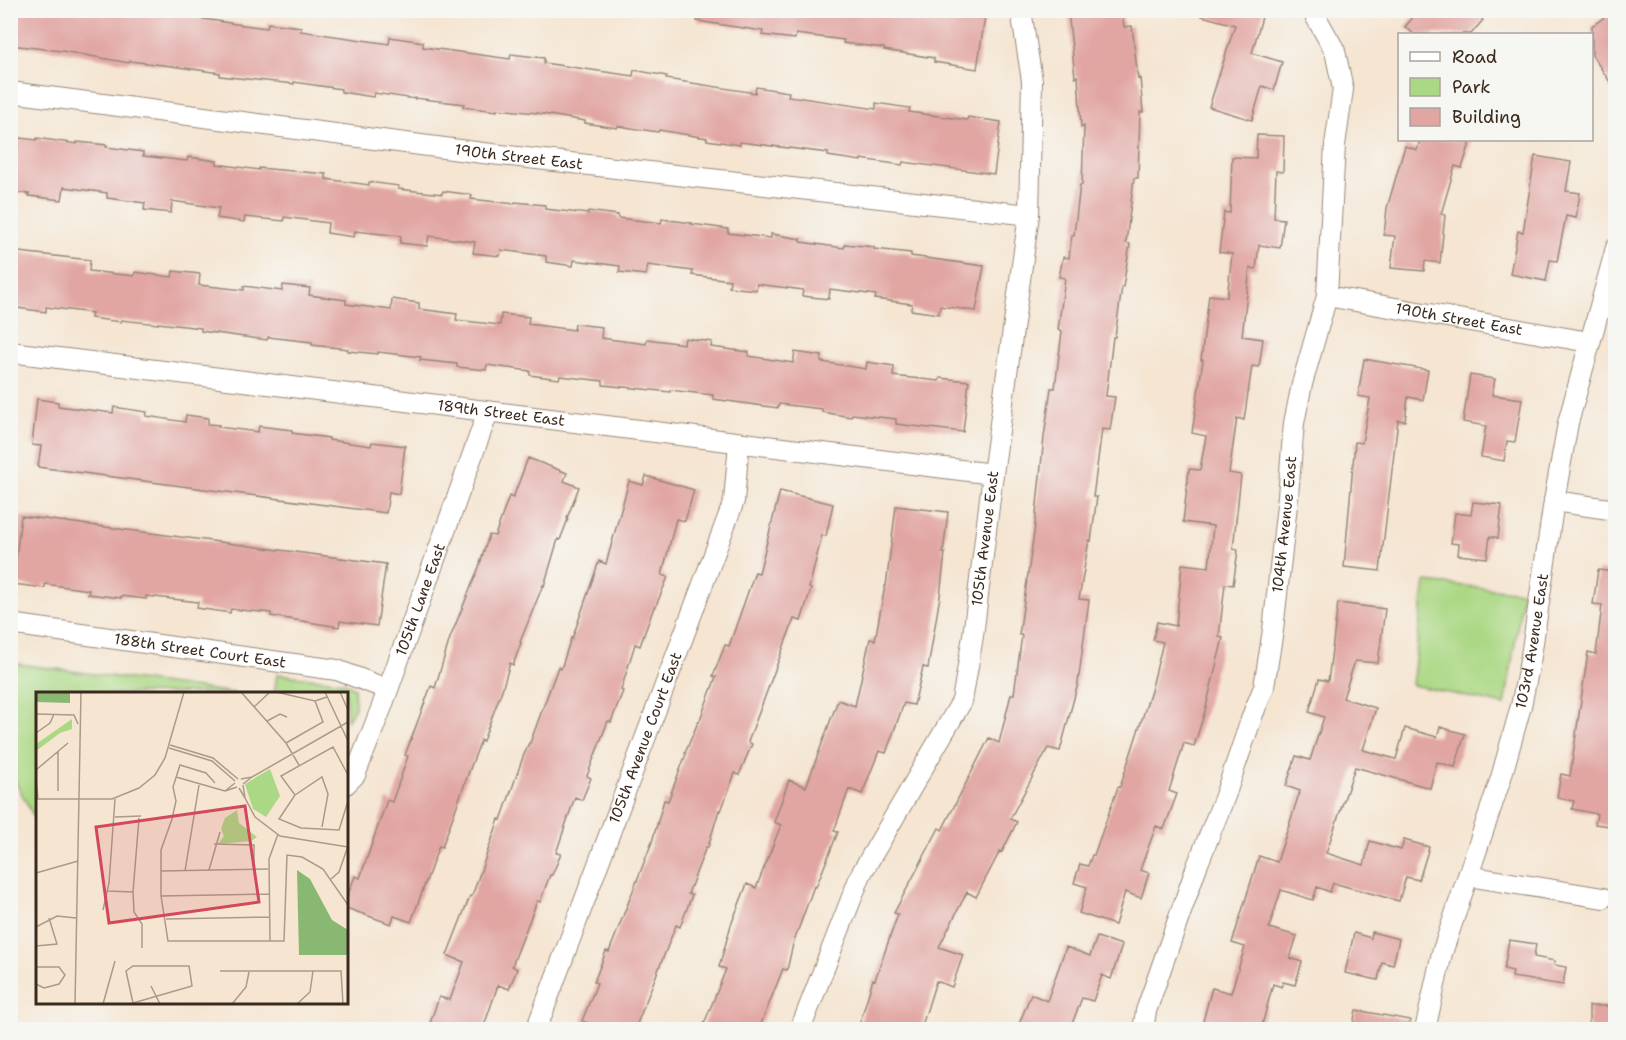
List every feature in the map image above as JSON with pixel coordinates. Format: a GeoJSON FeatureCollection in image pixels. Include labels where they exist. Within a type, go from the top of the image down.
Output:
{"type":"FeatureCollection","features":[{"type":"Feature","properties":{"kind":"street","name":"105th Avenue East"},"geometry":{"type":"LineString","coordinates":[[800,1029],[861,874],[962,701],[973,636],[1029,215],[1032,81],[1021,10]]}},
{"type":"Feature","properties":{"kind":"street","name":"104th Avenue East"},"geometry":{"type":"LineString","coordinates":[[1143,1029],[1146,1011],[1197,866],[1264,687],[1273,630],[1294,423],[1302,384],[1327,296],[1335,145],[1343,89],[1335,51],[1312,10]]}},
{"type":"Feature","properties":{"kind":"street","name":"190th Street East"},"geometry":{"type":"LineString","coordinates":[[10,92],[483,153],[1029,215]]}},
{"type":"Feature","properties":{"kind":"street","name":"103rd Avenue East"},"geometry":{"type":"LineString","coordinates":[[1425,1029],[1442,953],[1501,777],[1521,706],[1568,423],[1616,248]]}},
{"type":"Feature","properties":{"kind":"street","name":"190th Street East"},"geometry":{"type":"LineString","coordinates":[[1327,296],[1589,342]]}},
{"type":"Feature","properties":{"kind":"street","name":"189th Street East"},"geometry":{"type":"LineString","coordinates":[[10,352],[993,474]]}},
{"type":"Feature","properties":{"kind":"street","name":"105th Lane East"},"geometry":{"type":"LineString","coordinates":[[348,782],[355,775],[381,709],[488,411]]}},
{"type":"Feature","properties":{"kind":"street","name":"105th Avenue Court East"},"geometry":{"type":"LineString","coordinates":[[536,1029],[734,501],[739,442]]}},
{"type":"Feature","properties":{"kind":"street"},"geometry":{"type":"LineString","coordinates":[[1554,501],[1616,510]]}},
{"type":"Feature","properties":{"kind":"street","name":"188th Street Court East"},"geometry":{"type":"LineString","coordinates":[[10,624],[337,670],[387,689]]}},
{"type":"Feature","properties":{"kind":"street"},"geometry":{"type":"LineString","coordinates":[[1468,876],[1603,898]]}},
{"type":"Feature","properties":{"kind":"green space"},"geometry":{"type":"Polygon","coordinates":[[[1425,582],[1523,592],[1505,705],[1412,685],[1425,582]]]}},
{"type":"Feature","properties":{"kind":"green space"},"geometry":{"type":"Polygon","coordinates":[[[11,663],[228,692],[36,692],[36,821],[11,773],[11,663]]]}},
{"type":"Feature","properties":{"kind":"green space"},"geometry":{"type":"Polygon","coordinates":[[[277,674],[344,682],[354,688],[355,707],[348,719],[348,692],[274,692],[277,674]]]}},
{"type":"Feature","properties":{"kind":"building"},"geometry":{"type":"Polygon","coordinates":[[[10,10],[179,10],[179,15],[236,24],[267,28],[268,23],[301,27],[300,31],[389,44],[390,37],[423,42],[423,47],[510,59],[511,54],[544,58],[544,63],[633,76],[634,70],[667,76],[666,79],[755,93],[756,87],[789,92],[788,96],[876,109],[876,103],[910,108],[909,112],[1001,122],[994,174],[903,162],[902,165],[861,159],[861,161],[828,156],[828,153],[740,142],[740,145],[659,130],[658,132],[618,126],[617,128],[537,113],[463,107],[464,104],[374,93],[373,97],[341,92],[341,89],[294,82],[294,84],[220,76],[220,73],[130,61],[129,63],[62,51],[10,45],[10,10]]]}},
{"type":"Feature","properties":{"kind":"building"},"geometry":{"type":"Polygon","coordinates":[[[698,10],[986,10],[977,69],[934,62],[934,58],[884,50],[884,48],[843,43],[844,40],[796,34],[795,39],[762,35],[763,31],[697,21],[698,10]]]}},
{"type":"Feature","properties":{"kind":"building"},"geometry":{"type":"Polygon","coordinates":[[[1068,10],[1122,10],[1124,27],[1132,26],[1143,112],[1140,112],[1138,178],[1134,178],[1126,243],[1130,244],[1115,337],[1113,337],[1106,396],[1115,397],[1110,430],[1102,429],[1093,497],[1097,497],[1079,599],[1089,600],[1078,683],[1060,751],[1048,748],[1010,819],[1017,822],[1002,852],[1000,851],[976,897],[967,892],[939,947],[963,955],[952,987],[936,981],[921,1029],[858,1029],[873,979],[875,980],[898,914],[894,913],[939,828],[942,830],[989,738],[999,743],[1011,694],[1014,694],[1022,635],[1019,635],[1034,533],[1044,437],[1051,388],[1055,388],[1062,331],[1058,330],[1065,278],[1059,277],[1063,257],[1069,258],[1080,185],[1082,185],[1084,126],[1081,127],[1078,76],[1075,77],[1068,10]]]}},
{"type":"Feature","properties":{"kind":"building"},"geometry":{"type":"Polygon","coordinates":[[[1203,10],[1264,10],[1252,53],[1282,62],[1274,90],[1262,86],[1252,120],[1209,107],[1235,25],[1202,16],[1203,10]]]}},
{"type":"Feature","properties":{"kind":"building"},"geometry":{"type":"Polygon","coordinates":[[[1419,10],[1471,10],[1483,20],[1472,33],[1413,33],[1405,27],[1419,10]]]}},
{"type":"Feature","properties":{"kind":"building"},"geometry":{"type":"Polygon","coordinates":[[[1609,14],[1616,24],[1616,91],[1593,56],[1592,26],[1609,14]]]}},
{"type":"Feature","properties":{"kind":"building"},"geometry":{"type":"Polygon","coordinates":[[[1257,135],[1284,136],[1283,172],[1276,171],[1274,218],[1284,219],[1280,248],[1259,245],[1256,269],[1250,268],[1242,336],[1263,339],[1259,367],[1252,366],[1244,420],[1237,418],[1229,473],[1241,475],[1233,549],[1238,550],[1233,585],[1225,584],[1219,637],[1223,638],[1194,746],[1184,743],[1169,791],[1177,794],[1164,829],[1156,826],[1140,870],[1149,873],[1141,898],[1125,892],[1115,925],[1079,913],[1087,887],[1074,883],[1080,864],[1088,866],[1094,855],[1118,787],[1120,787],[1151,691],[1163,642],[1153,640],[1157,622],[1176,626],[1182,564],[1209,567],[1213,526],[1183,522],[1189,469],[1200,470],[1206,436],[1192,433],[1203,360],[1201,360],[1209,295],[1227,297],[1232,254],[1219,252],[1224,212],[1230,213],[1232,157],[1256,158],[1257,135]]]}},
{"type":"Feature","properties":{"kind":"building"},"geometry":{"type":"Polygon","coordinates":[[[10,137],[107,145],[106,147],[143,152],[143,156],[187,161],[188,157],[259,170],[259,168],[326,174],[326,179],[369,185],[369,182],[399,186],[398,189],[442,194],[443,191],[472,195],[471,199],[545,205],[545,209],[588,214],[588,211],[618,215],[618,218],[661,223],[662,219],[728,229],[728,233],[771,238],[771,234],[801,239],[801,242],[844,248],[845,244],[874,247],[874,249],[911,253],[911,256],[984,266],[976,311],[940,306],[939,314],[911,310],[912,304],[875,299],[876,295],[830,289],[829,299],[802,296],[803,290],[757,284],[756,290],[729,287],[730,280],[692,275],[693,271],[648,265],[646,275],[619,272],[620,266],[574,260],[573,266],[546,262],[546,256],[501,250],[500,256],[473,253],[475,242],[429,236],[427,246],[400,243],[401,236],[355,231],[354,237],[327,233],[328,223],[284,217],[284,221],[245,217],[244,222],[217,218],[219,208],[172,201],[171,213],[144,210],[145,203],[107,198],[107,193],[64,187],[62,200],[29,196],[29,194],[10,192],[10,137]]]}},
{"type":"Feature","properties":{"kind":"building"},"geometry":{"type":"Polygon","coordinates":[[[1420,141],[1471,141],[1462,168],[1455,166],[1441,214],[1445,215],[1440,263],[1425,261],[1424,271],[1391,268],[1395,236],[1384,235],[1387,208],[1405,146],[1417,150],[1420,141]]]}},
{"type":"Feature","properties":{"kind":"building"},"geometry":{"type":"Polygon","coordinates":[[[1535,156],[1571,162],[1566,191],[1580,193],[1576,218],[1566,216],[1557,261],[1550,260],[1546,281],[1510,274],[1518,231],[1523,232],[1535,156]]]}},
{"type":"Feature","properties":{"kind":"building"},"geometry":{"type":"Polygon","coordinates":[[[10,251],[90,260],[89,271],[134,276],[135,272],[172,277],[173,271],[200,274],[199,285],[244,290],[244,286],[282,291],[283,285],[310,288],[309,295],[346,300],[346,304],[391,310],[392,299],[419,303],[419,309],[457,314],[456,320],[500,325],[501,314],[529,317],[528,324],[574,330],[575,324],[602,327],[601,338],[646,344],[647,339],[684,344],[685,338],[712,342],[711,347],[749,352],[748,356],[793,363],[795,352],[822,356],[821,362],[866,369],[867,362],[894,366],[893,376],[939,381],[940,378],[969,381],[963,432],[896,424],[896,419],[852,414],[851,417],[822,412],[822,409],[779,404],[778,408],[713,399],[713,395],[603,385],[603,381],[560,376],[559,379],[530,375],[530,371],[487,365],[486,370],[457,367],[457,364],[420,360],[421,357],[348,351],[348,349],[312,345],[312,342],[268,337],[267,340],[201,331],[201,328],[91,318],[92,313],[46,307],[46,312],[10,307],[10,251]]]}},
{"type":"Feature","properties":{"kind":"building"},"geometry":{"type":"Polygon","coordinates":[[[1364,359],[1428,370],[1423,400],[1408,397],[1405,421],[1398,420],[1380,571],[1344,567],[1355,442],[1362,443],[1370,398],[1358,396],[1364,359]]]}},
{"type":"Feature","properties":{"kind":"building"},"geometry":{"type":"Polygon","coordinates":[[[1470,375],[1495,379],[1492,395],[1522,399],[1515,442],[1507,441],[1504,461],[1481,457],[1486,426],[1463,422],[1470,375]]]}},
{"type":"Feature","properties":{"kind":"building"},"geometry":{"type":"Polygon","coordinates":[[[37,399],[58,402],[58,406],[113,413],[114,407],[147,412],[146,416],[185,422],[186,415],[208,418],[208,424],[219,425],[218,427],[258,432],[259,426],[292,430],[292,433],[371,446],[372,442],[405,446],[399,494],[389,492],[386,513],[38,467],[41,446],[32,445],[37,399]]]}},
{"type":"Feature","properties":{"kind":"building"},"geometry":{"type":"Polygon","coordinates":[[[528,458],[567,473],[564,481],[579,487],[560,540],[558,539],[544,586],[520,642],[513,665],[510,663],[483,741],[481,740],[442,847],[439,846],[411,922],[394,916],[391,924],[348,909],[348,895],[355,876],[360,878],[387,800],[392,802],[408,756],[405,755],[431,686],[435,688],[450,638],[479,567],[489,535],[495,536],[509,496],[513,498],[528,458]]]}},
{"type":"Feature","properties":{"kind":"building"},"geometry":{"type":"Polygon","coordinates":[[[646,476],[694,490],[685,521],[676,519],[662,575],[668,577],[640,646],[635,644],[621,690],[623,691],[611,722],[608,721],[587,776],[591,778],[582,800],[575,797],[556,853],[561,854],[540,902],[537,901],[512,966],[517,969],[509,989],[498,985],[483,1029],[428,1029],[439,997],[450,1000],[464,962],[447,955],[470,896],[472,896],[558,667],[561,669],[599,561],[606,564],[629,481],[643,485],[646,476]]]}},
{"type":"Feature","properties":{"kind":"building"},"geometry":{"type":"Polygon","coordinates":[[[780,491],[833,504],[826,536],[822,535],[809,588],[811,589],[801,621],[794,619],[748,742],[752,744],[739,775],[735,773],[721,811],[719,810],[708,847],[706,847],[688,894],[692,895],[680,927],[676,925],[635,1029],[605,1029],[582,1021],[597,983],[594,982],[606,951],[609,952],[652,842],[664,800],[668,801],[699,722],[725,645],[729,646],[755,572],[759,573],[780,491]]]}},
{"type":"Feature","properties":{"kind":"building"},"geometry":{"type":"Polygon","coordinates":[[[1473,502],[1502,505],[1498,538],[1490,536],[1487,558],[1458,555],[1459,544],[1451,543],[1455,513],[1471,515],[1473,502]]]}},
{"type":"Feature","properties":{"kind":"building"},"geometry":{"type":"Polygon","coordinates":[[[896,506],[948,512],[940,596],[928,668],[923,667],[914,705],[904,703],[886,753],[879,751],[862,794],[849,789],[834,831],[838,832],[816,887],[814,886],[793,944],[787,970],[783,969],[759,1029],[702,1029],[726,969],[719,967],[731,925],[747,884],[756,888],[781,825],[774,822],[789,780],[806,787],[838,700],[855,706],[870,639],[875,640],[886,586],[896,506]]]}},
{"type":"Feature","properties":{"kind":"building"},"geometry":{"type":"Polygon","coordinates":[[[21,516],[386,564],[377,626],[340,621],[339,627],[271,616],[271,613],[231,609],[230,613],[197,608],[198,602],[146,596],[146,599],[121,596],[121,598],[88,594],[89,590],[45,584],[45,588],[13,584],[21,516]]]}},
{"type":"Feature","properties":{"kind":"building"},"geometry":{"type":"Polygon","coordinates":[[[1598,570],[1616,572],[1616,758],[1612,783],[1616,784],[1616,827],[1595,824],[1597,814],[1572,809],[1574,801],[1557,798],[1561,774],[1570,776],[1588,652],[1596,654],[1602,605],[1593,604],[1598,570]]]}},
{"type":"Feature","properties":{"kind":"building"},"geometry":{"type":"Polygon","coordinates":[[[1338,603],[1385,609],[1378,663],[1355,661],[1343,698],[1376,708],[1363,750],[1396,759],[1405,728],[1437,737],[1440,727],[1465,734],[1455,767],[1437,762],[1430,788],[1355,767],[1326,853],[1364,865],[1370,841],[1401,850],[1404,840],[1429,847],[1419,880],[1406,877],[1399,901],[1333,883],[1330,892],[1317,887],[1313,900],[1281,890],[1269,928],[1297,936],[1290,958],[1302,962],[1295,985],[1283,982],[1282,987],[1273,984],[1261,1029],[1218,1029],[1219,1025],[1203,1021],[1212,988],[1231,993],[1245,947],[1232,943],[1259,856],[1277,862],[1300,791],[1286,786],[1296,756],[1310,760],[1324,717],[1309,712],[1319,679],[1328,681],[1338,603]]]}},
{"type":"Feature","properties":{"kind":"building"},"geometry":{"type":"Polygon","coordinates":[[[1372,932],[1399,939],[1393,965],[1382,962],[1378,980],[1345,973],[1354,933],[1371,938],[1372,932]]]}},
{"type":"Feature","properties":{"kind":"building"},"geometry":{"type":"Polygon","coordinates":[[[1097,937],[1122,945],[1111,979],[1102,975],[1093,1001],[1082,998],[1070,1029],[1017,1029],[1031,994],[1047,1001],[1066,947],[1090,956],[1097,937]]]}},
{"type":"Feature","properties":{"kind":"building"},"geometry":{"type":"Polygon","coordinates":[[[1509,940],[1536,944],[1534,957],[1555,961],[1554,965],[1566,967],[1563,985],[1512,977],[1513,971],[1504,969],[1509,940]]]}},
{"type":"Feature","properties":{"kind":"building"},"geometry":{"type":"Polygon","coordinates":[[[1589,1006],[1616,1006],[1616,1029],[1589,1029],[1589,1006]]]}},
{"type":"Feature","properties":{"kind":"building"},"geometry":{"type":"Polygon","coordinates":[[[1356,1010],[1410,1020],[1409,1029],[1352,1029],[1356,1010]]]}}]}
